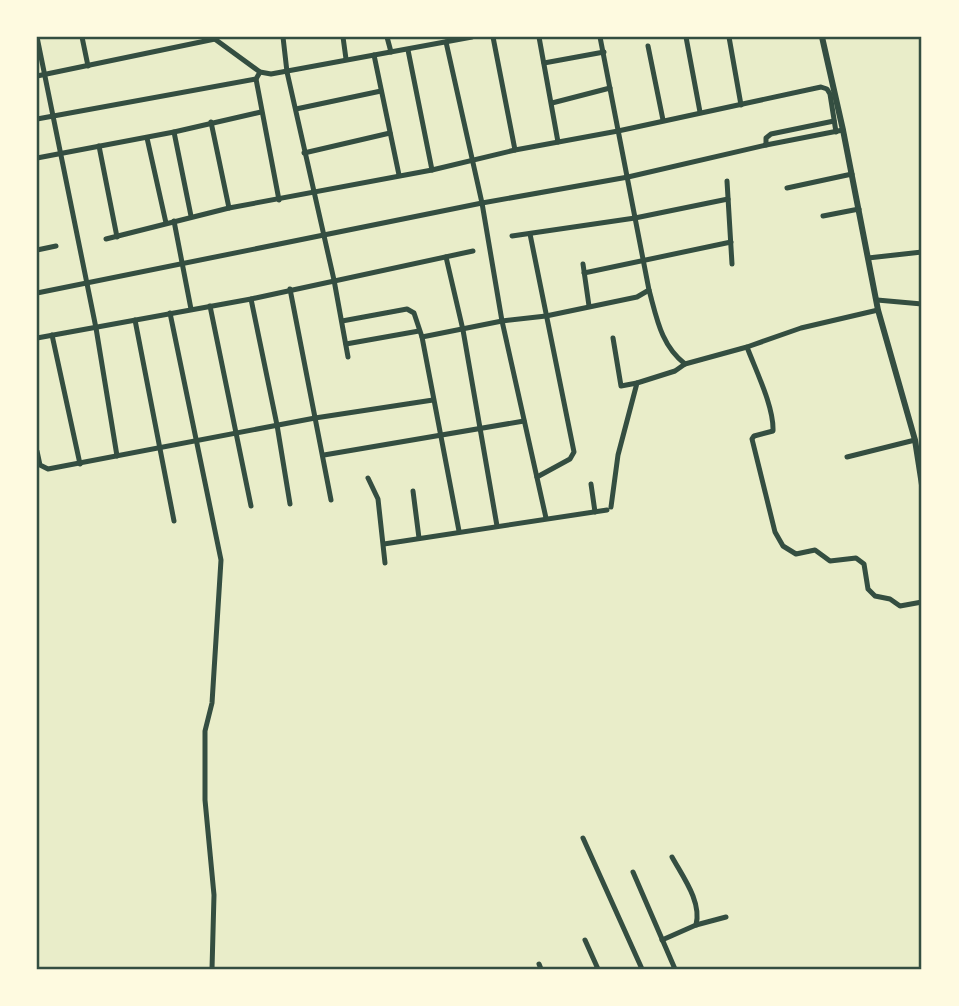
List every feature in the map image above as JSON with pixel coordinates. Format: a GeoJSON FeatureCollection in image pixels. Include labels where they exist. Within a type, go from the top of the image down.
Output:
{"type":"FeatureCollection","features":[{"type":"Feature","properties":{"kind":"street"},"geometry":{"type":"LineString","coordinates":[[37,37],[40,75],[61,153],[96,328],[117,456]]}},
{"type":"Feature","properties":{"kind":"street"},"geometry":{"type":"LineString","coordinates":[[82,37],[88,66]]}},
{"type":"Feature","properties":{"kind":"street"},"geometry":{"type":"LineString","coordinates":[[283,37],[287,72],[334,280],[348,357]]}},
{"type":"Feature","properties":{"kind":"street"},"geometry":{"type":"LineString","coordinates":[[343,37],[346,59]]}},
{"type":"Feature","properties":{"kind":"street"},"geometry":{"type":"LineString","coordinates":[[387,37],[391,52]]}},
{"type":"Feature","properties":{"kind":"street"},"geometry":{"type":"LineString","coordinates":[[427,37],[428,46]]}},
{"type":"Feature","properties":{"kind":"street"},"geometry":{"type":"LineString","coordinates":[[40,75],[214,38],[260,72],[287,72],[472,37]]}},
{"type":"Feature","properties":{"kind":"street"},"geometry":{"type":"LineString","coordinates":[[493,37],[515,150]]}},
{"type":"Feature","properties":{"kind":"street"},"geometry":{"type":"LineString","coordinates":[[539,37],[558,142]]}},
{"type":"Feature","properties":{"kind":"street"},"geometry":{"type":"LineString","coordinates":[[600,37],[649,290],[664,339],[685,364]]}},
{"type":"Feature","properties":{"kind":"street"},"geometry":{"type":"LineString","coordinates":[[686,37],[700,112]]}},
{"type":"Feature","properties":{"kind":"street"},"geometry":{"type":"LineString","coordinates":[[729,37],[741,105]]}},
{"type":"Feature","properties":{"kind":"street"},"geometry":{"type":"LineString","coordinates":[[822,37],[839,131],[852,174],[878,310],[915,440],[922,485]]}},
{"type":"Feature","properties":{"kind":"street"},"geometry":{"type":"LineString","coordinates":[[446,42],[482,203],[502,321],[546,518]]}},
{"type":"Feature","properties":{"kind":"street"},"geometry":{"type":"LineString","coordinates":[[648,47],[663,120]]}},
{"type":"Feature","properties":{"kind":"street"},"geometry":{"type":"LineString","coordinates":[[408,50],[432,170]]}},
{"type":"Feature","properties":{"kind":"street"},"geometry":{"type":"LineString","coordinates":[[544,63],[604,52]]}},
{"type":"Feature","properties":{"kind":"street"},"geometry":{"type":"LineString","coordinates":[[374,55],[399,176]]}},
{"type":"Feature","properties":{"kind":"street"},"geometry":{"type":"LineString","coordinates":[[260,72],[256,79],[279,200]]}},
{"type":"Feature","properties":{"kind":"street"},"geometry":{"type":"LineString","coordinates":[[37,120],[256,79]]}},
{"type":"Feature","properties":{"kind":"street"},"geometry":{"type":"LineString","coordinates":[[552,103],[610,88]]}},
{"type":"Feature","properties":{"kind":"street"},"geometry":{"type":"LineString","coordinates":[[106,239],[229,208],[432,170],[515,150],[825,88],[830,94],[834,121],[839,131]]}},
{"type":"Feature","properties":{"kind":"street"},"geometry":{"type":"LineString","coordinates":[[296,109],[381,91]]}},
{"type":"Feature","properties":{"kind":"street"},"geometry":{"type":"LineString","coordinates":[[37,158],[147,138],[261,112]]}},
{"type":"Feature","properties":{"kind":"street"},"geometry":{"type":"LineString","coordinates":[[766,145],[766,138],[771,134],[834,121]]}},
{"type":"Feature","properties":{"kind":"street"},"geometry":{"type":"LineString","coordinates":[[211,122],[229,208]]}},
{"type":"Feature","properties":{"kind":"street"},"geometry":{"type":"LineString","coordinates":[[37,293],[324,234],[628,177],[839,131]]}},
{"type":"Feature","properties":{"kind":"street"},"geometry":{"type":"LineString","coordinates":[[174,132],[191,216]]}},
{"type":"Feature","properties":{"kind":"street"},"geometry":{"type":"LineString","coordinates":[[304,153],[390,133]]}},
{"type":"Feature","properties":{"kind":"street"},"geometry":{"type":"LineString","coordinates":[[147,138],[166,223]]}},
{"type":"Feature","properties":{"kind":"street"},"geometry":{"type":"LineString","coordinates":[[99,146],[117,237]]}},
{"type":"Feature","properties":{"kind":"street"},"geometry":{"type":"LineString","coordinates":[[787,188],[852,174]]}},
{"type":"Feature","properties":{"kind":"street"},"geometry":{"type":"LineString","coordinates":[[727,181],[732,264]]}},
{"type":"Feature","properties":{"kind":"street"},"geometry":{"type":"LineString","coordinates":[[512,236],[635,218],[728,199]]}},
{"type":"Feature","properties":{"kind":"street"},"geometry":{"type":"LineString","coordinates":[[823,216],[859,209]]}},
{"type":"Feature","properties":{"kind":"street"},"geometry":{"type":"LineString","coordinates":[[174,221],[191,309]]}},
{"type":"Feature","properties":{"kind":"street"},"geometry":{"type":"LineString","coordinates":[[530,234],[574,452],[570,459],[537,477]]}},
{"type":"Feature","properties":{"kind":"street"},"geometry":{"type":"LineString","coordinates":[[37,240],[38,250],[56,246]]}},
{"type":"Feature","properties":{"kind":"street"},"geometry":{"type":"LineString","coordinates":[[584,273],[731,242]]}},
{"type":"Feature","properties":{"kind":"street"},"geometry":{"type":"LineString","coordinates":[[37,338],[251,299],[472,251]]}},
{"type":"Feature","properties":{"kind":"street"},"geometry":{"type":"LineString","coordinates":[[868,258],[922,252]]}},
{"type":"Feature","properties":{"kind":"street"},"geometry":{"type":"LineString","coordinates":[[446,257],[463,330],[497,526]]}},
{"type":"Feature","properties":{"kind":"street"},"geometry":{"type":"LineString","coordinates":[[583,264],[589,306]]}},
{"type":"Feature","properties":{"kind":"street"},"geometry":{"type":"LineString","coordinates":[[290,289],[331,500]]}},
{"type":"Feature","properties":{"kind":"street"},"geometry":{"type":"LineString","coordinates":[[346,344],[463,330],[502,321],[546,316],[640,297],[649,290]]}},
{"type":"Feature","properties":{"kind":"street"},"geometry":{"type":"LineString","coordinates":[[251,299],[290,504]]}},
{"type":"Feature","properties":{"kind":"street"},"geometry":{"type":"LineString","coordinates":[[877,300],[922,304]]}},
{"type":"Feature","properties":{"kind":"street"},"geometry":{"type":"LineString","coordinates":[[210,306],[251,506]]}},
{"type":"Feature","properties":{"kind":"street"},"geometry":{"type":"LineString","coordinates":[[342,321],[407,309],[414,313],[459,531]]}},
{"type":"Feature","properties":{"kind":"street"},"geometry":{"type":"LineString","coordinates":[[613,338],[621,386],[675,371],[685,364],[747,347],[801,328],[878,310]]}},
{"type":"Feature","properties":{"kind":"street"},"geometry":{"type":"LineString","coordinates":[[170,313],[221,560],[212,703],[205,731],[205,800],[214,895],[212,969]]}},
{"type":"Feature","properties":{"kind":"street"},"geometry":{"type":"LineString","coordinates":[[135,320],[174,521]]}},
{"type":"Feature","properties":{"kind":"street"},"geometry":{"type":"LineString","coordinates":[[52,335],[80,464]]}},
{"type":"Feature","properties":{"kind":"street"},"geometry":{"type":"LineString","coordinates":[[747,347],[774,426],[773,431],[752,439],[775,532],[783,546],[796,554],[815,550],[830,561],[856,558],[864,564],[868,589],[875,596],[890,599],[901,606],[922,602]]}},
{"type":"Feature","properties":{"kind":"street"},"geometry":{"type":"LineString","coordinates":[[384,544],[609,508],[614,473],[637,383]]}},
{"type":"Feature","properties":{"kind":"street"},"geometry":{"type":"LineString","coordinates":[[37,451],[40,463],[45,469],[315,418],[433,400]]}},
{"type":"Feature","properties":{"kind":"street"},"geometry":{"type":"LineString","coordinates":[[324,456],[524,421]]}},
{"type":"Feature","properties":{"kind":"street"},"geometry":{"type":"LineString","coordinates":[[847,457],[915,440]]}},
{"type":"Feature","properties":{"kind":"street"},"geometry":{"type":"LineString","coordinates":[[368,478],[376,491],[385,563]]}},
{"type":"Feature","properties":{"kind":"street"},"geometry":{"type":"LineString","coordinates":[[591,484],[595,512]]}},
{"type":"Feature","properties":{"kind":"street"},"geometry":{"type":"LineString","coordinates":[[412,491],[419,538]]}},
{"type":"Feature","properties":{"kind":"street"},"geometry":{"type":"LineString","coordinates":[[583,838],[642,969]]}},
{"type":"Feature","properties":{"kind":"street"},"geometry":{"type":"LineString","coordinates":[[672,857],[696,905],[699,915],[696,925]]}},
{"type":"Feature","properties":{"kind":"street"},"geometry":{"type":"LineString","coordinates":[[633,872],[675,969]]}},
{"type":"Feature","properties":{"kind":"street"},"geometry":{"type":"LineString","coordinates":[[662,940],[696,925],[726,917]]}},
{"type":"Feature","properties":{"kind":"street"},"geometry":{"type":"LineString","coordinates":[[585,940],[598,969]]}}]}
